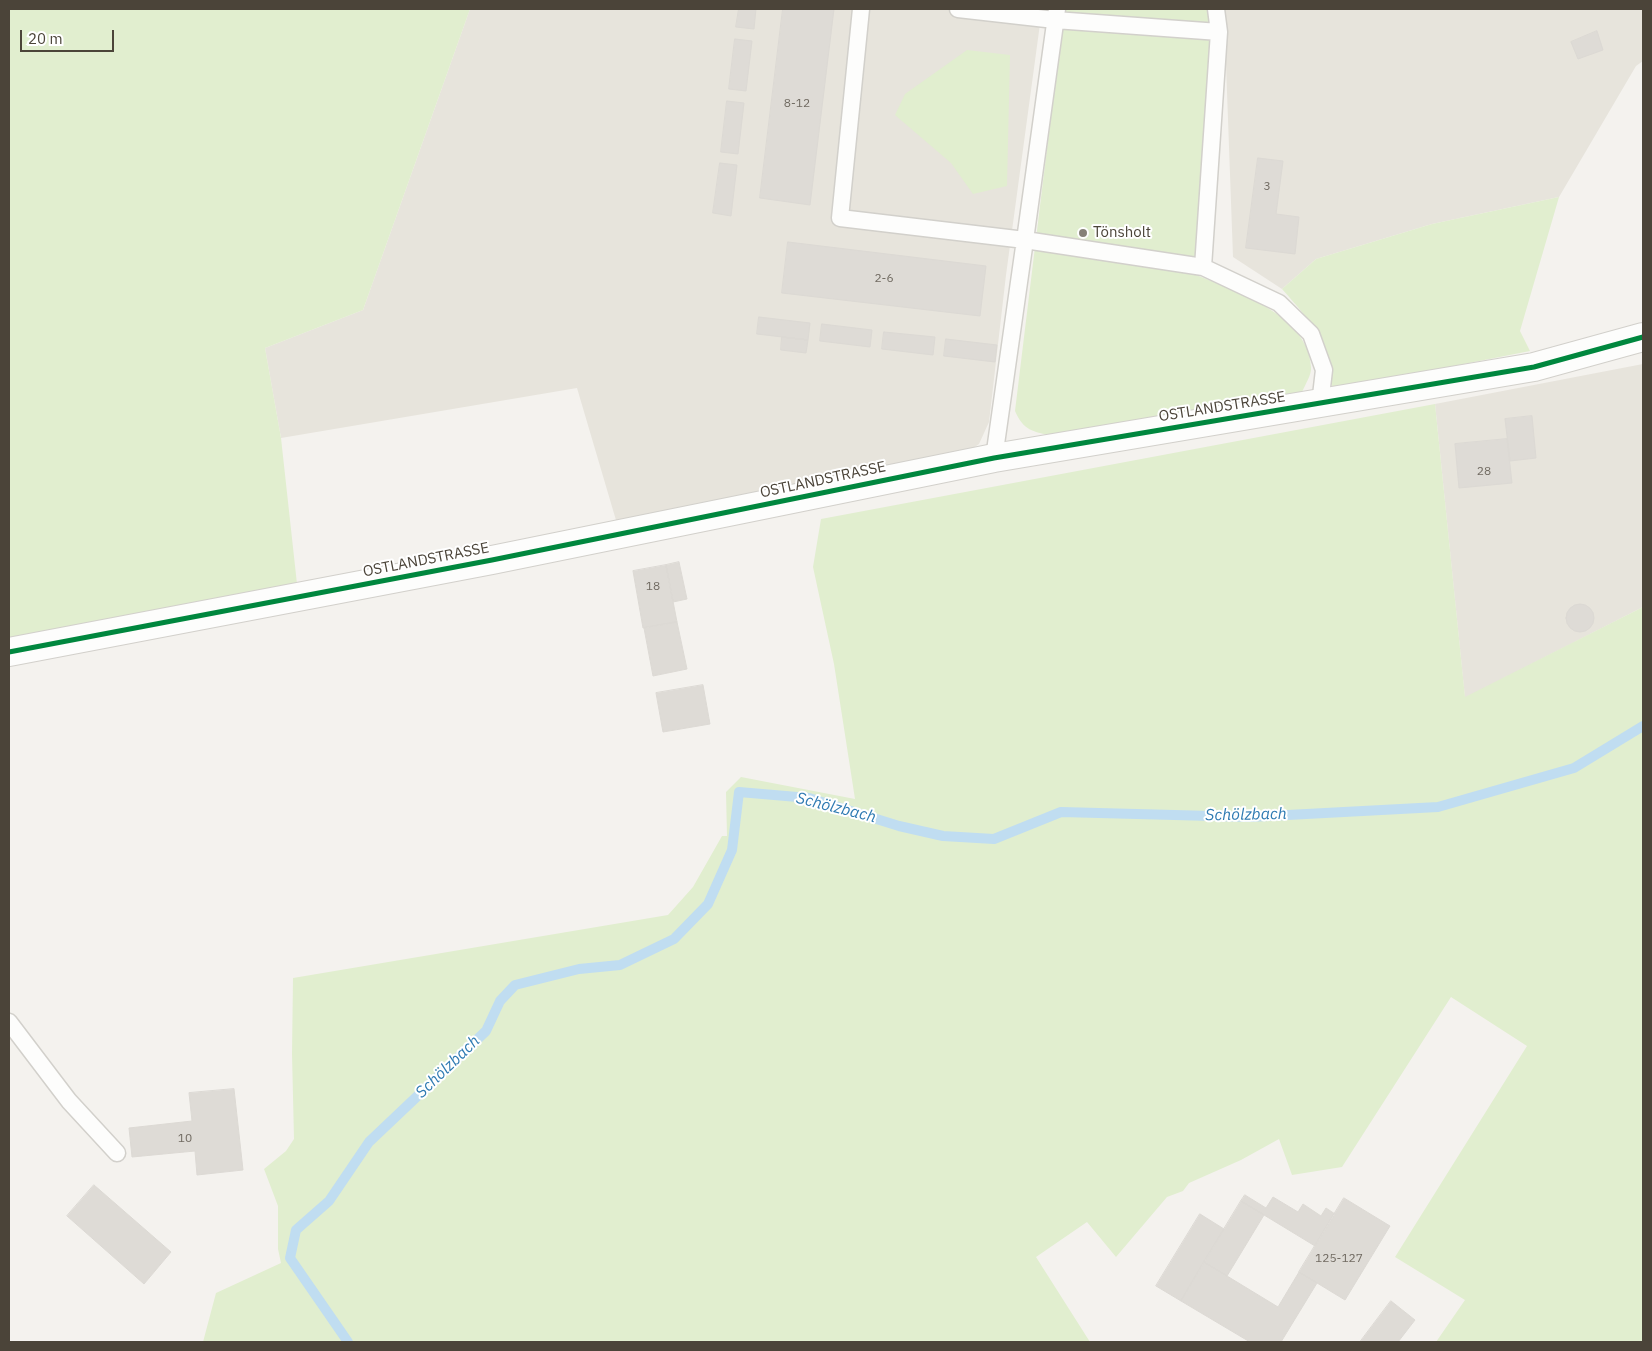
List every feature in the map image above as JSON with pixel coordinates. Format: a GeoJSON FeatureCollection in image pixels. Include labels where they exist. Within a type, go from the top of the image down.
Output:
{"type":"FeatureCollection","features":[{"type":"Feature","properties":{"kind":"street","name":"OSTLANDSTRASSE"},"geometry":{"type":"LineString","coordinates":[[9,652],[492,560],[994,458],[1534,367],[1643,337]]}},
{"type":"Feature","properties":{"kind":"lane"},"geometry":{"type":"LineString","coordinates":[[861,9],[840,218],[1025,240],[1203,267],[1279,303],[1311,334],[1324,370],[1320,404]]}},
{"type":"Feature","properties":{"kind":"lane"},"geometry":{"type":"LineString","coordinates":[[958,9],[1056,14],[1219,32]]}},
{"type":"Feature","properties":{"kind":"lane"},"geometry":{"type":"LineString","coordinates":[[1203,267],[1219,32],[1216,9]]}},
{"type":"Feature","properties":{"kind":"lane"},"geometry":{"type":"LineString","coordinates":[[994,458],[1056,14]]}},
{"type":"Feature","properties":{"kind":"lane"},"geometry":{"type":"LineString","coordinates":[[9,1022],[69,1101],[117,1153]]}},
{"type":"Feature","properties":{"kind":"shaded area"},"geometry":{"type":"Polygon","coordinates":[[[470,9],[1042,9],[1006,275],[989,422],[979,444],[966,453],[618,527],[577,388],[281,438],[265,348],[363,310],[470,9]]]}},
{"type":"Feature","properties":{"kind":"shaded area"},"geometry":{"type":"Polygon","coordinates":[[[1224,9],[1643,9],[1643,61],[1636,66],[1559,197],[1432,224],[1316,259],[1282,289],[1233,257],[1224,9]]]}},
{"type":"Feature","properties":{"kind":"shaded area"},"geometry":{"type":"Polygon","coordinates":[[[1643,364],[1643,607],[1465,698],[1435,404],[1643,364]]]}},
{"type":"Feature","properties":{"kind":"green space"},"geometry":{"type":"Polygon","coordinates":[[[9,9],[470,9],[363,310],[265,348],[281,438],[297,584],[9,638],[9,9]]]}},
{"type":"Feature","properties":{"kind":"green space"},"geometry":{"type":"Polygon","coordinates":[[[1064,9],[1211,9],[1216,36],[1196,275],[1231,289],[1268,308],[1298,333],[1307,349],[1311,367],[1302,392],[1053,436],[1030,429],[1018,417],[1015,411],[1064,9]]]}},
{"type":"Feature","properties":{"kind":"green space"},"geometry":{"type":"Polygon","coordinates":[[[967,50],[1010,55],[1007,186],[973,194],[951,163],[895,115],[905,94],[967,50]]]}},
{"type":"Feature","properties":{"kind":"green space"},"geometry":{"type":"Polygon","coordinates":[[[1559,197],[1520,331],[1530,351],[1332,390],[1327,358],[1318,334],[1282,289],[1316,259],[1432,224],[1559,197]]]}},
{"type":"Feature","properties":{"kind":"green space"},"geometry":{"type":"Polygon","coordinates":[[[1435,404],[1465,697],[1643,607],[1643,1342],[1436,1342],[1465,1300],[1395,1257],[1527,1046],[1451,997],[1342,1167],[1292,1175],[1279,1139],[1241,1160],[1189,1183],[1183,1191],[1167,1197],[1116,1257],[1087,1222],[1036,1257],[1090,1342],[203,1342],[216,1293],[281,1263],[278,1249],[278,1206],[264,1169],[286,1151],[294,1139],[293,978],[668,915],[693,887],[722,836],[727,836],[726,792],[741,777],[855,799],[834,664],[813,567],[821,519],[1435,404]]]}},
{"type":"Feature","properties":{"kind":"building"},"geometry":{"type":"Polygon","coordinates":[[[739,9],[756,9],[754,29],[736,27],[739,9]]]}},
{"type":"Feature","properties":{"kind":"building"},"geometry":{"type":"Polygon","coordinates":[[[783,9],[834,9],[810,205],[760,198],[783,9]]]}},
{"type":"Feature","properties":{"kind":"building"},"geometry":{"type":"Polygon","coordinates":[[[1597,31],[1603,50],[1578,59],[1571,42],[1597,31]]]}},
{"type":"Feature","properties":{"kind":"building"},"geometry":{"type":"Polygon","coordinates":[[[735,39],[752,41],[746,91],[729,89],[735,39]]]}},
{"type":"Feature","properties":{"kind":"building"},"geometry":{"type":"Polygon","coordinates":[[[727,101],[744,103],[738,154],[721,152],[727,101]]]}},
{"type":"Feature","properties":{"kind":"building"},"geometry":{"type":"Polygon","coordinates":[[[1258,158],[1283,161],[1276,214],[1299,217],[1295,254],[1246,248],[1258,158]]]}},
{"type":"Feature","properties":{"kind":"building"},"geometry":{"type":"Polygon","coordinates":[[[720,163],[737,165],[731,216],[713,213],[720,163]]]}},
{"type":"Feature","properties":{"kind":"building"},"geometry":{"type":"Polygon","coordinates":[[[788,242],[986,266],[980,316],[782,293],[788,242]]]}},
{"type":"Feature","properties":{"kind":"building"},"geometry":{"type":"Polygon","coordinates":[[[759,317],[810,323],[808,340],[757,334],[759,317]]]}},
{"type":"Feature","properties":{"kind":"building"},"geometry":{"type":"Polygon","coordinates":[[[822,324],[872,330],[870,347],[820,341],[822,324]]]}},
{"type":"Feature","properties":{"kind":"building"},"geometry":{"type":"Polygon","coordinates":[[[884,332],[935,337],[933,355],[882,349],[884,332]]]}},
{"type":"Feature","properties":{"kind":"building"},"geometry":{"type":"Polygon","coordinates":[[[782,337],[808,340],[806,353],[781,350],[782,337]]]}},
{"type":"Feature","properties":{"kind":"building"},"geometry":{"type":"Polygon","coordinates":[[[946,339],[997,345],[995,362],[944,356],[946,339]]]}},
{"type":"Feature","properties":{"kind":"building"},"geometry":{"type":"Polygon","coordinates":[[[1532,416],[1536,458],[1510,461],[1505,419],[1532,416]]]}},
{"type":"Feature","properties":{"kind":"building"},"geometry":{"type":"Polygon","coordinates":[[[1507,439],[1512,483],[1459,488],[1455,444],[1507,439]]]}},
{"type":"Feature","properties":{"kind":"building"},"geometry":{"type":"Polygon","coordinates":[[[679,562],[687,599],[673,602],[666,565],[679,562]]]}},
{"type":"Feature","properties":{"kind":"building"},"geometry":{"type":"Polygon","coordinates":[[[666,565],[677,622],[643,628],[633,571],[666,565]]]}},
{"type":"Feature","properties":{"kind":"building"},"geometry":{"type":"Polygon","coordinates":[[[1580,604],[1590,608],[1594,618],[1590,628],[1580,632],[1570,628],[1566,618],[1570,608],[1580,604]]]}},
{"type":"Feature","properties":{"kind":"building"},"geometry":{"type":"Polygon","coordinates":[[[677,622],[687,669],[653,676],[644,628],[677,622]]]}},
{"type":"Feature","properties":{"kind":"building"},"geometry":{"type":"Polygon","coordinates":[[[703,685],[710,724],[663,732],[656,693],[703,685]]]}},
{"type":"Feature","properties":{"kind":"building"},"geometry":{"type":"Polygon","coordinates":[[[234,1089],[243,1170],[197,1175],[195,1151],[132,1157],[129,1128],[192,1121],[189,1093],[234,1089]]]}},
{"type":"Feature","properties":{"kind":"building"},"geometry":{"type":"Polygon","coordinates":[[[94,1185],[171,1252],[144,1284],[67,1216],[94,1185]]]}},
{"type":"Feature","properties":{"kind":"building"},"geometry":{"type":"Polygon","coordinates":[[[1245,1195],[1266,1208],[1273,1197],[1298,1212],[1303,1204],[1321,1216],[1326,1208],[1335,1214],[1315,1246],[1241,1201],[1245,1195]]]}},
{"type":"Feature","properties":{"kind":"building"},"geometry":{"type":"Polygon","coordinates":[[[1344,1198],[1390,1226],[1345,1300],[1299,1272],[1344,1198]]]}},
{"type":"Feature","properties":{"kind":"building"},"geometry":{"type":"Polygon","coordinates":[[[1241,1201],[1264,1215],[1227,1276],[1204,1262],[1241,1201]]]}},
{"type":"Feature","properties":{"kind":"building"},"geometry":{"type":"Polygon","coordinates":[[[1200,1214],[1224,1229],[1181,1301],[1156,1286],[1200,1214]]]}},
{"type":"Feature","properties":{"kind":"building"},"geometry":{"type":"Polygon","coordinates":[[[1204,1262],[1278,1307],[1299,1272],[1317,1283],[1281,1342],[1250,1342],[1181,1301],[1204,1262]]]}},
{"type":"Feature","properties":{"kind":"building"},"geometry":{"type":"Polygon","coordinates":[[[1391,1301],[1415,1320],[1398,1342],[1360,1342],[1391,1301]]]}},
{"type":"Feature","properties":{"kind":"waterway","name":"Schölzbach"},"geometry":{"type":"LineString","coordinates":[[348,1342],[290,1258],[296,1230],[329,1201],[369,1142],[486,1031],[500,1001],[515,985],[579,969],[620,965],[674,939],[708,904],[732,850],[739,792],[809,798],[899,826],[943,836],[994,839],[1061,812],[1250,817],[1438,807],[1574,768],[1643,726]]}},
{"type":"Feature","properties":{"kind":"cycle path"},"geometry":{"type":"LineString","coordinates":[[9,652],[492,560],[994,458],[1534,367],[1643,337]]}},
{"type":"Feature","properties":{"kind":"place","name":"Tönsholt"},"geometry":{"type":"Point","coordinates":[1083,233]}}]}
